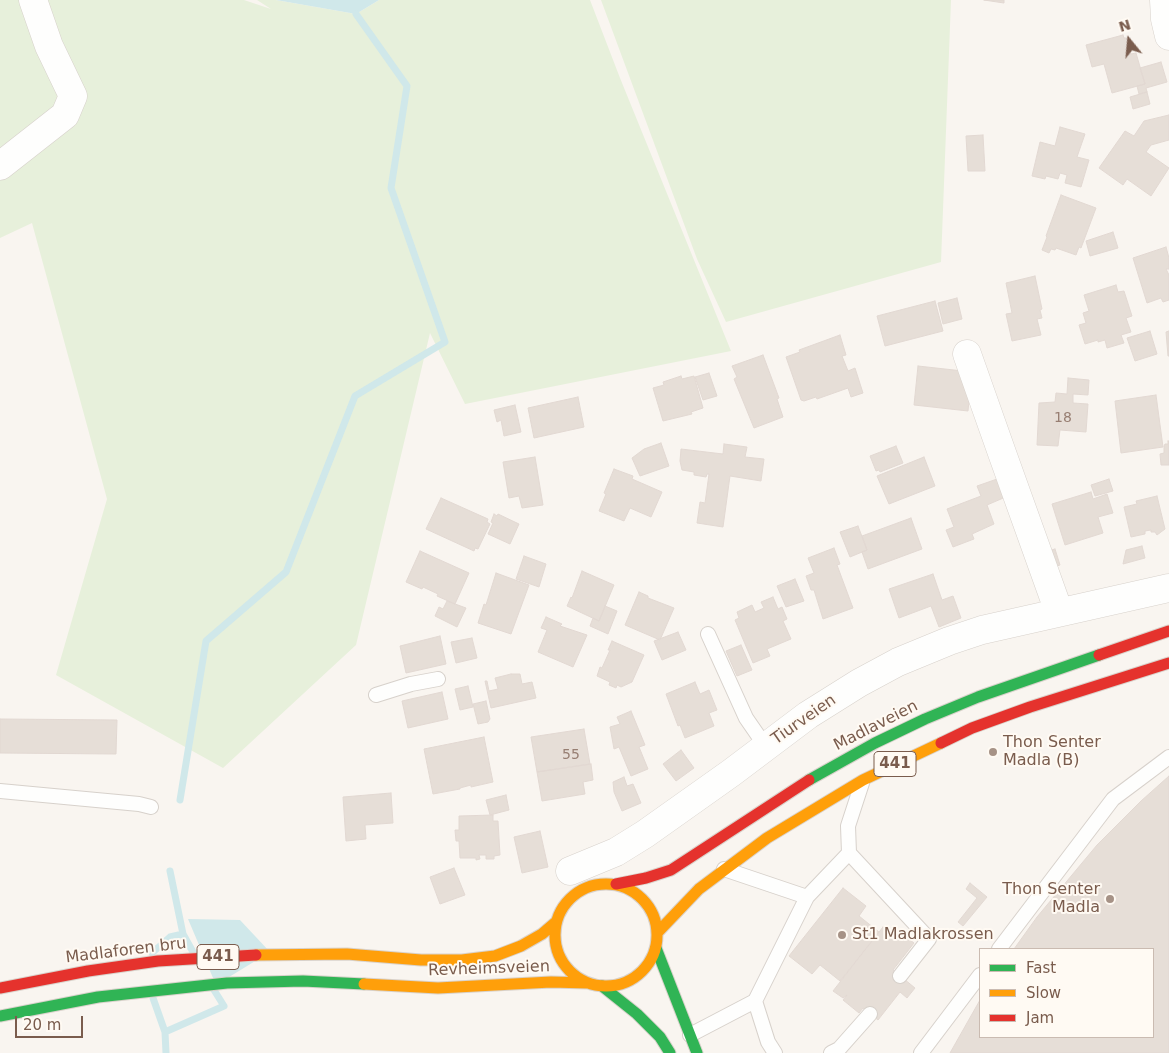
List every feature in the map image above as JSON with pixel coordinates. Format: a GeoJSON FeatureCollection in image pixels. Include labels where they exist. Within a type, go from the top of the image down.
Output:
{"type":"FeatureCollection","features":[{"type":"Feature","properties":{"kind":"main road","name":"Madlaveien"},"geometry":{"type":"LineString","coordinates":[[616,884],[646,878],[671,870],[812,778],[875,743],[926,719],[978,697],[1169,631]]}},
{"type":"Feature","properties":{"kind":"main road","name":"441"},"geometry":{"type":"LineString","coordinates":[[658,932],[699,889],[724,869],[767,838],[863,780],[972,728],[1030,707],[1169,663]]}},
{"type":"Feature","properties":{"kind":"main road","name":"441"},"geometry":{"type":"LineString","coordinates":[[601,884],[616,884],[629,889],[645,902],[656,919],[658,932],[656,948],[651,961],[642,972],[630,981],[616,986],[602,986],[588,983],[575,976],[564,965],[554,937],[556,922],[562,908],[572,896],[586,888],[601,884]]}},
{"type":"Feature","properties":{"kind":"main road","name":"Revheimsveien"},"geometry":{"type":"LineString","coordinates":[[393,957],[421,960],[462,960],[495,956],[521,946],[542,934],[556,922]]}},
{"type":"Feature","properties":{"kind":"main road"},"geometry":{"type":"LineString","coordinates":[[656,948],[697,1053]]}},
{"type":"Feature","properties":{"kind":"main road","name":"Madlaforen bru"},"geometry":{"type":"LineString","coordinates":[[0,988],[88,971],[158,961],[269,954],[347,954],[393,957]]}},
{"type":"Feature","properties":{"kind":"main road","name":"Revheimsveien"},"geometry":{"type":"LineString","coordinates":[[0,1016],[98,997],[226,983],[303,981],[438,988],[551,982],[588,983]]}},
{"type":"Feature","properties":{"kind":"main road"},"geometry":{"type":"LineString","coordinates":[[602,986],[637,1014],[660,1037],[670,1053]]}},
{"type":"Feature","properties":{"kind":"street"},"geometry":{"type":"LineString","coordinates":[[0,166],[65,115],[72,96],[49,46],[33,0]]}},
{"type":"Feature","properties":{"kind":"street"},"geometry":{"type":"LineString","coordinates":[[1164,0],[1165,19],[1169,36]]}},
{"type":"Feature","properties":{"kind":"street"},"geometry":{"type":"LineString","coordinates":[[967,354],[1060,612]]}},
{"type":"Feature","properties":{"kind":"street","name":"Tiurveien"},"geometry":{"type":"LineString","coordinates":[[570,871],[616,852],[645,834],[808,715],[898,662],[982,630],[1169,588]]}},
{"type":"Feature","properties":{"kind":"lane"},"geometry":{"type":"LineString","coordinates":[[708,634],[746,718],[766,746]]}},
{"type":"Feature","properties":{"kind":"lane"},"geometry":{"type":"LineString","coordinates":[[376,695],[410,684],[438,679]]}},
{"type":"Feature","properties":{"kind":"lane"},"geometry":{"type":"LineString","coordinates":[[1000,948],[1113,800],[1169,757]]}},
{"type":"Feature","properties":{"kind":"lane"},"geometry":{"type":"LineString","coordinates":[[863,780],[848,826],[849,852],[929,940],[900,976]]}},
{"type":"Feature","properties":{"kind":"lane"},"geometry":{"type":"LineString","coordinates":[[0,791],[139,804],[151,807]]}},
{"type":"Feature","properties":{"kind":"lane"},"geometry":{"type":"LineString","coordinates":[[690,1035],[755,1001],[807,897],[849,852]]}},
{"type":"Feature","properties":{"kind":"lane"},"geometry":{"type":"LineString","coordinates":[[724,869],[807,897]]}},
{"type":"Feature","properties":{"kind":"lane"},"geometry":{"type":"LineString","coordinates":[[921,1053],[979,975]]}},
{"type":"Feature","properties":{"kind":"lane"},"geometry":{"type":"LineString","coordinates":[[755,1001],[768,1042],[775,1053]]}},
{"type":"Feature","properties":{"kind":"lane"},"geometry":{"type":"LineString","coordinates":[[831,1053],[839,1049],[870,1014]]}},
{"type":"Feature","properties":{"kind":"green space"},"geometry":{"type":"Polygon","coordinates":[[[0,0],[244,0],[271,9],[257,0],[276,0],[356,14],[379,0],[590,0],[731,351],[465,404],[430,333],[356,645],[223,768],[56,675],[107,499],[32,223],[0,238],[0,0]]]}},
{"type":"Feature","properties":{"kind":"green space"},"geometry":{"type":"Polygon","coordinates":[[[601,0],[951,0],[941,262],[726,322],[697,259],[601,0]]]}},
{"type":"Feature","properties":{"kind":"water"},"geometry":{"type":"Polygon","coordinates":[[[276,0],[379,0],[356,14],[276,0]]]}},
{"type":"Feature","properties":{"kind":"water"},"geometry":{"type":"Polygon","coordinates":[[[188,919],[240,920],[270,952],[216,985],[188,919]]]}},
{"type":"Feature","properties":{"kind":"building"},"geometry":{"type":"Polygon","coordinates":[[[984,0],[1004,0],[1004,3],[984,0]]]}},
{"type":"Feature","properties":{"kind":"building"},"geometry":{"type":"Polygon","coordinates":[[[1123,35],[1124,38],[1127,38],[1131,54],[1136,53],[1145,84],[1112,93],[1104,64],[1092,67],[1086,45],[1123,35]]]}},
{"type":"Feature","properties":{"kind":"building"},"geometry":{"type":"Polygon","coordinates":[[[1161,62],[1167,82],[1146,88],[1147,92],[1139,94],[1137,86],[1145,84],[1140,68],[1161,62]]]}},
{"type":"Feature","properties":{"kind":"building"},"geometry":{"type":"Polygon","coordinates":[[[1147,92],[1150,104],[1133,109],[1130,97],[1147,92]]]}},
{"type":"Feature","properties":{"kind":"building"},"geometry":{"type":"Polygon","coordinates":[[[1169,115],[1169,140],[1151,145],[1146,152],[1169,168],[1151,196],[1127,179],[1123,185],[1099,168],[1125,131],[1134,136],[1144,121],[1169,115]]]}},
{"type":"Feature","properties":{"kind":"building"},"geometry":{"type":"Polygon","coordinates":[[[1060,127],[1085,134],[1077,157],[1089,160],[1081,187],[1065,183],[1067,175],[1060,173],[1058,179],[1046,176],[1045,179],[1032,176],[1040,142],[1055,146],[1060,127]]]}},
{"type":"Feature","properties":{"kind":"building"},"geometry":{"type":"Polygon","coordinates":[[[983,135],[985,171],[968,171],[966,136],[983,135]]]}},
{"type":"Feature","properties":{"kind":"building"},"geometry":{"type":"Polygon","coordinates":[[[1061,195],[1096,208],[1081,248],[1079,247],[1076,255],[1056,248],[1055,250],[1051,249],[1049,253],[1042,250],[1061,195]]]}},
{"type":"Feature","properties":{"kind":"building"},"geometry":{"type":"Polygon","coordinates":[[[1113,232],[1118,248],[1090,256],[1086,241],[1113,232]]]}},
{"type":"Feature","properties":{"kind":"building"},"geometry":{"type":"Polygon","coordinates":[[[1166,247],[1169,258],[1169,269],[1166,269],[1169,275],[1169,300],[1163,302],[1161,298],[1147,303],[1133,258],[1166,247]]]}},
{"type":"Feature","properties":{"kind":"building"},"geometry":{"type":"Polygon","coordinates":[[[1035,276],[1042,309],[1040,310],[1042,318],[1037,319],[1041,335],[1012,341],[1006,314],[1012,313],[1006,283],[1035,276]]]}},
{"type":"Feature","properties":{"kind":"building"},"geometry":{"type":"Polygon","coordinates":[[[1116,285],[1118,292],[1124,291],[1132,316],[1126,318],[1131,332],[1121,335],[1124,343],[1107,348],[1105,340],[1085,344],[1079,325],[1086,323],[1083,313],[1089,311],[1084,295],[1116,285]]]}},
{"type":"Feature","properties":{"kind":"building"},"geometry":{"type":"Polygon","coordinates":[[[957,298],[962,319],[943,324],[938,303],[957,298]]]}},
{"type":"Feature","properties":{"kind":"building"},"geometry":{"type":"Polygon","coordinates":[[[935,301],[943,331],[885,346],[877,316],[935,301]]]}},
{"type":"Feature","properties":{"kind":"building"},"geometry":{"type":"Polygon","coordinates":[[[1150,331],[1157,354],[1135,361],[1127,338],[1150,331]]]}},
{"type":"Feature","properties":{"kind":"building"},"geometry":{"type":"Polygon","coordinates":[[[1169,331],[1169,356],[1168,356],[1166,332],[1169,331]]]}},
{"type":"Feature","properties":{"kind":"building"},"geometry":{"type":"Polygon","coordinates":[[[840,335],[846,355],[842,356],[848,371],[855,368],[863,393],[851,397],[848,388],[817,399],[816,397],[804,401],[801,400],[786,357],[800,352],[799,350],[840,335]]]}},
{"type":"Feature","properties":{"kind":"building"},"geometry":{"type":"Polygon","coordinates":[[[763,355],[779,398],[777,399],[783,417],[754,428],[734,379],[737,377],[732,366],[763,355]]]}},
{"type":"Feature","properties":{"kind":"building"},"geometry":{"type":"Polygon","coordinates":[[[918,366],[972,372],[968,411],[914,405],[918,366]]]}},
{"type":"Feature","properties":{"kind":"building"},"geometry":{"type":"Polygon","coordinates":[[[709,373],[717,396],[703,400],[695,377],[709,373]]]}},
{"type":"Feature","properties":{"kind":"building"},"geometry":{"type":"Polygon","coordinates":[[[681,376],[682,379],[694,376],[703,408],[691,412],[692,414],[663,421],[653,388],[664,385],[663,382],[681,376]]]}},
{"type":"Feature","properties":{"kind":"building"},"geometry":{"type":"Polygon","coordinates":[[[1068,378],[1089,380],[1088,395],[1073,394],[1073,403],[1088,404],[1086,432],[1060,430],[1058,446],[1037,445],[1039,403],[1055,402],[1056,393],[1067,394],[1068,378]]]}},
{"type":"Feature","properties":{"kind":"building"},"geometry":{"type":"Polygon","coordinates":[[[1156,395],[1163,447],[1121,453],[1115,401],[1156,395]]]}},
{"type":"Feature","properties":{"kind":"building"},"geometry":{"type":"Polygon","coordinates":[[[578,397],[584,427],[534,438],[528,408],[578,397]]]}},
{"type":"Feature","properties":{"kind":"building"},"geometry":{"type":"Polygon","coordinates":[[[515,405],[521,432],[504,436],[501,420],[497,422],[494,410],[515,405]]]}},
{"type":"Feature","properties":{"kind":"building"},"geometry":{"type":"Polygon","coordinates":[[[1168,441],[1169,465],[1161,465],[1160,454],[1164,453],[1164,446],[1168,444],[1168,441]]]}},
{"type":"Feature","properties":{"kind":"building"},"geometry":{"type":"Polygon","coordinates":[[[661,443],[669,466],[640,476],[632,458],[644,449],[661,443]]]}},
{"type":"Feature","properties":{"kind":"building"},"geometry":{"type":"Polygon","coordinates":[[[724,444],[747,447],[745,457],[764,459],[761,481],[730,476],[723,527],[697,523],[700,502],[705,503],[709,474],[706,477],[682,470],[680,461],[681,449],[723,454],[724,444]]]}},
{"type":"Feature","properties":{"kind":"building"},"geometry":{"type":"Polygon","coordinates":[[[896,446],[903,463],[880,472],[879,470],[876,471],[870,456],[896,446]]]}},
{"type":"Feature","properties":{"kind":"building"},"geometry":{"type":"Polygon","coordinates":[[[535,457],[543,505],[522,508],[519,496],[509,498],[503,462],[535,457]]]}},
{"type":"Feature","properties":{"kind":"building"},"geometry":{"type":"Polygon","coordinates":[[[924,457],[935,486],[889,504],[877,476],[924,457]]]}},
{"type":"Feature","properties":{"kind":"building"},"geometry":{"type":"Polygon","coordinates":[[[614,469],[633,476],[632,479],[662,492],[651,517],[630,508],[624,521],[599,511],[614,469]]]}},
{"type":"Feature","properties":{"kind":"building"},"geometry":{"type":"Polygon","coordinates":[[[1000,478],[1008,496],[987,505],[994,524],[972,534],[974,539],[953,547],[946,530],[954,527],[947,509],[981,496],[977,486],[1000,478]]]}},
{"type":"Feature","properties":{"kind":"building"},"geometry":{"type":"Polygon","coordinates":[[[1109,479],[1113,491],[1095,496],[1091,485],[1109,479]]]}},
{"type":"Feature","properties":{"kind":"building"},"geometry":{"type":"Polygon","coordinates":[[[1091,492],[1093,499],[1107,494],[1113,513],[1098,517],[1103,533],[1065,545],[1052,504],[1091,492]]]}},
{"type":"Feature","properties":{"kind":"building"},"geometry":{"type":"Polygon","coordinates":[[[1157,496],[1165,529],[1157,535],[1155,532],[1151,532],[1151,530],[1145,531],[1145,534],[1131,537],[1124,507],[1137,504],[1136,501],[1157,496]]]}},
{"type":"Feature","properties":{"kind":"building"},"geometry":{"type":"Polygon","coordinates":[[[441,498],[488,519],[487,522],[490,524],[478,549],[475,548],[474,551],[426,529],[441,498]]]}},
{"type":"Feature","properties":{"kind":"building"},"geometry":{"type":"Polygon","coordinates":[[[494,514],[519,524],[510,544],[488,534],[493,523],[491,522],[494,514]]]}},
{"type":"Feature","properties":{"kind":"building"},"geometry":{"type":"Polygon","coordinates":[[[911,518],[922,549],[868,569],[862,552],[867,550],[862,536],[911,518]]]}},
{"type":"Feature","properties":{"kind":"building"},"geometry":{"type":"Polygon","coordinates":[[[858,526],[867,550],[850,557],[840,532],[858,526]]]}},
{"type":"Feature","properties":{"kind":"building"},"geometry":{"type":"Polygon","coordinates":[[[1142,546],[1145,558],[1123,564],[1126,550],[1142,546]]]}},
{"type":"Feature","properties":{"kind":"building"},"geometry":{"type":"Polygon","coordinates":[[[834,548],[840,564],[837,565],[853,608],[823,619],[814,590],[811,590],[806,576],[814,573],[808,558],[834,548]]]}},
{"type":"Feature","properties":{"kind":"building"},"geometry":{"type":"Polygon","coordinates":[[[1055,549],[1060,565],[1049,569],[1044,552],[1055,549]]]}},
{"type":"Feature","properties":{"kind":"building"},"geometry":{"type":"Polygon","coordinates":[[[420,551],[469,573],[455,604],[423,587],[422,589],[406,582],[420,551]]]}},
{"type":"Feature","properties":{"kind":"building"},"geometry":{"type":"Polygon","coordinates":[[[524,556],[546,564],[539,587],[516,579],[524,556]]]}},
{"type":"Feature","properties":{"kind":"building"},"geometry":{"type":"Polygon","coordinates":[[[582,571],[614,585],[599,621],[567,606],[582,571]]]}},
{"type":"Feature","properties":{"kind":"building"},"geometry":{"type":"Polygon","coordinates":[[[496,573],[529,585],[511,634],[478,623],[496,573]]]}},
{"type":"Feature","properties":{"kind":"building"},"geometry":{"type":"Polygon","coordinates":[[[933,574],[942,600],[953,596],[961,618],[939,627],[931,606],[899,618],[889,589],[933,574]]]}},
{"type":"Feature","properties":{"kind":"building"},"geometry":{"type":"Polygon","coordinates":[[[795,579],[804,601],[786,607],[777,586],[795,579]]]}},
{"type":"Feature","properties":{"kind":"building"},"geometry":{"type":"Polygon","coordinates":[[[639,592],[648,596],[648,598],[674,608],[660,640],[625,625],[639,592]]]}},
{"type":"Feature","properties":{"kind":"building"},"geometry":{"type":"Polygon","coordinates":[[[773,597],[778,609],[782,607],[787,619],[783,621],[791,639],[767,649],[770,656],[753,663],[735,620],[739,618],[737,612],[752,605],[755,612],[764,608],[761,602],[773,597]]]}},
{"type":"Feature","properties":{"kind":"building"},"geometry":{"type":"Polygon","coordinates":[[[447,601],[466,608],[457,627],[435,616],[439,607],[443,609],[447,601]]]}},
{"type":"Feature","properties":{"kind":"building"},"geometry":{"type":"Polygon","coordinates":[[[605,606],[617,611],[608,634],[590,626],[593,618],[599,621],[605,606]]]}},
{"type":"Feature","properties":{"kind":"building"},"geometry":{"type":"Polygon","coordinates":[[[546,617],[562,624],[560,626],[587,635],[573,667],[538,652],[547,630],[541,628],[546,617]]]}},
{"type":"Feature","properties":{"kind":"building"},"geometry":{"type":"Polygon","coordinates":[[[678,632],[686,650],[662,660],[654,641],[678,632]]]}},
{"type":"Feature","properties":{"kind":"building"},"geometry":{"type":"Polygon","coordinates":[[[440,636],[446,664],[406,673],[400,646],[440,636]]]}},
{"type":"Feature","properties":{"kind":"building"},"geometry":{"type":"Polygon","coordinates":[[[472,638],[477,658],[456,663],[451,642],[472,638]]]}},
{"type":"Feature","properties":{"kind":"building"},"geometry":{"type":"Polygon","coordinates":[[[612,641],[644,655],[632,682],[621,687],[617,685],[616,688],[609,685],[610,682],[597,676],[610,650],[608,650],[612,641]]]}},
{"type":"Feature","properties":{"kind":"building"},"geometry":{"type":"Polygon","coordinates":[[[741,645],[752,670],[737,676],[726,651],[741,645]]]}},
{"type":"Feature","properties":{"kind":"building"},"geometry":{"type":"Polygon","coordinates":[[[520,674],[522,684],[532,682],[536,698],[491,708],[485,681],[487,681],[489,691],[498,689],[495,678],[520,674]]]}},
{"type":"Feature","properties":{"kind":"building"},"geometry":{"type":"Polygon","coordinates":[[[695,682],[700,694],[709,690],[717,710],[709,713],[714,726],[685,738],[680,725],[678,726],[666,694],[695,682]]]}},
{"type":"Feature","properties":{"kind":"building"},"geometry":{"type":"Polygon","coordinates":[[[468,686],[473,707],[460,710],[455,689],[468,686]]]}},
{"type":"Feature","properties":{"kind":"building"},"geometry":{"type":"Polygon","coordinates":[[[442,692],[448,719],[408,728],[402,701],[442,692]]]}},
{"type":"Feature","properties":{"kind":"building"},"geometry":{"type":"Polygon","coordinates":[[[486,701],[490,719],[488,722],[478,724],[473,704],[486,701]]]}},
{"type":"Feature","properties":{"kind":"building"},"geometry":{"type":"Polygon","coordinates":[[[631,711],[645,745],[639,747],[648,769],[631,776],[619,747],[614,749],[610,727],[620,724],[617,717],[631,711]]]}},
{"type":"Feature","properties":{"kind":"building"},"geometry":{"type":"Polygon","coordinates":[[[0,719],[117,720],[116,754],[0,753],[0,719]]]}},
{"type":"Feature","properties":{"kind":"building"},"geometry":{"type":"Polygon","coordinates":[[[584,729],[590,764],[537,772],[531,737],[584,729]]]}},
{"type":"Feature","properties":{"kind":"building"},"geometry":{"type":"Polygon","coordinates":[[[484,737],[493,782],[433,794],[424,749],[484,737]]]}},
{"type":"Feature","properties":{"kind":"building"},"geometry":{"type":"Polygon","coordinates":[[[681,750],[694,768],[676,781],[663,764],[681,750]]]}},
{"type":"Feature","properties":{"kind":"building"},"geometry":{"type":"Polygon","coordinates":[[[591,764],[593,780],[583,782],[585,794],[542,801],[537,772],[591,764]]]}},
{"type":"Feature","properties":{"kind":"building","name":"Thon Senter Madla"},"geometry":{"type":"Polygon","coordinates":[[[1169,776],[1169,1053],[950,1053],[979,1002],[979,1038],[1154,1038],[1154,948],[1015,948],[1037,917],[1097,845],[1169,776]]]}},
{"type":"Feature","properties":{"kind":"building"},"geometry":{"type":"Polygon","coordinates":[[[624,777],[627,786],[633,784],[641,803],[622,811],[614,792],[613,782],[624,777]]]}},
{"type":"Feature","properties":{"kind":"building"},"geometry":{"type":"Polygon","coordinates":[[[391,793],[393,823],[365,825],[366,839],[346,841],[343,797],[391,793]]]}},
{"type":"Feature","properties":{"kind":"building"},"geometry":{"type":"Polygon","coordinates":[[[506,795],[509,810],[490,815],[486,800],[506,795]]]}},
{"type":"Feature","properties":{"kind":"building"},"geometry":{"type":"Polygon","coordinates":[[[493,815],[493,821],[498,821],[500,855],[494,856],[494,859],[486,859],[486,855],[479,855],[480,859],[476,860],[476,858],[460,858],[459,841],[456,841],[455,830],[459,830],[459,816],[493,815]]]}},
{"type":"Feature","properties":{"kind":"building"},"geometry":{"type":"Polygon","coordinates":[[[540,831],[548,867],[522,873],[514,837],[540,831]]]}},
{"type":"Feature","properties":{"kind":"building"},"geometry":{"type":"Polygon","coordinates":[[[454,868],[465,895],[440,904],[430,877],[454,868]]]}},
{"type":"Feature","properties":{"kind":"building"},"geometry":{"type":"Polygon","coordinates":[[[970,883],[987,897],[963,926],[958,922],[977,898],[966,889],[970,883]]]}},
{"type":"Feature","properties":{"kind":"building"},"geometry":{"type":"Polygon","coordinates":[[[843,888],[866,906],[859,916],[879,932],[840,981],[820,965],[812,974],[789,956],[843,888]]]}},
{"type":"Feature","properties":{"kind":"building"},"geometry":{"type":"Polygon","coordinates":[[[883,927],[894,936],[898,931],[904,935],[908,934],[906,937],[914,943],[893,970],[915,988],[907,998],[900,992],[878,1020],[863,1008],[859,1013],[843,1000],[847,995],[843,998],[833,991],[883,927]]]}},
{"type":"Feature","properties":{"kind":"waterway"},"geometry":{"type":"LineString","coordinates":[[180,800],[206,641],[286,572],[355,396],[445,342],[391,188],[407,86],[356,14]]}},
{"type":"Feature","properties":{"kind":"waterway"},"geometry":{"type":"LineString","coordinates":[[170,871],[183,934],[193,952]]}},
{"type":"Feature","properties":{"kind":"waterway"},"geometry":{"type":"LineString","coordinates":[[152,953],[170,937],[183,934]]}},
{"type":"Feature","properties":{"kind":"waterway"},"geometry":{"type":"LineString","coordinates":[[165,1032],[224,1006],[214,990]]}},
{"type":"Feature","properties":{"kind":"waterway"},"geometry":{"type":"LineString","coordinates":[[153,998],[165,1032],[166,1053]]}},
{"type":"Feature","properties":{"kind":"traffic: fast"},"geometry":{"type":"LineString","coordinates":[[809,780],[875,743],[925,719],[978,697],[1099,655]]}},
{"type":"Feature","properties":{"kind":"traffic: fast"},"geometry":{"type":"LineString","coordinates":[[656,948],[697,1053]]}},
{"type":"Feature","properties":{"kind":"traffic: fast"},"geometry":{"type":"LineString","coordinates":[[0,1016],[98,997],[227,983],[303,981],[364,984]]}},
{"type":"Feature","properties":{"kind":"traffic: fast"},"geometry":{"type":"LineString","coordinates":[[602,986],[637,1014],[660,1037],[670,1053]]}},
{"type":"Feature","properties":{"kind":"traffic: slow"},"geometry":{"type":"LineString","coordinates":[[658,932],[699,889],[767,838],[863,780],[941,743]]}},
{"type":"Feature","properties":{"kind":"traffic: slow"},"geometry":{"type":"LineString","coordinates":[[606,884],[616,885],[635,892],[649,906],[656,925],[657,935],[656,945],[649,964],[635,978],[616,985],[606,986],[596,985],[577,978],[563,964],[556,945],[555,935],[556,925],[563,906],[577,892],[596,885],[606,884]]}},
{"type":"Feature","properties":{"kind":"traffic: slow"},"geometry":{"type":"LineString","coordinates":[[256,955],[347,954],[421,960],[462,960],[495,956],[521,946],[542,934],[556,922]]}},
{"type":"Feature","properties":{"kind":"traffic: slow"},"geometry":{"type":"LineString","coordinates":[[364,984],[438,988],[551,982],[588,983]]}},
{"type":"Feature","properties":{"kind":"traffic: jam"},"geometry":{"type":"LineString","coordinates":[[1099,655],[1169,631]]}},
{"type":"Feature","properties":{"kind":"traffic: jam"},"geometry":{"type":"LineString","coordinates":[[941,743],[972,728],[1030,707],[1169,663]]}},
{"type":"Feature","properties":{"kind":"traffic: jam"},"geometry":{"type":"LineString","coordinates":[[616,884],[646,878],[671,870],[809,780]]}},
{"type":"Feature","properties":{"kind":"traffic: jam"},"geometry":{"type":"LineString","coordinates":[[0,988],[88,971],[158,961],[256,955]]}},
{"type":"Feature","properties":{"kind":"place","name":"Thon Senter Madla (B)"},"geometry":{"type":"Point","coordinates":[993,752]}},
{"type":"Feature","properties":{"kind":"place","name":"Thon Senter Madla"},"geometry":{"type":"Point","coordinates":[1110,899]}},
{"type":"Feature","properties":{"kind":"place","name":"St1 Madlakrossen"},"geometry":{"type":"Point","coordinates":[842,935]}}]}
